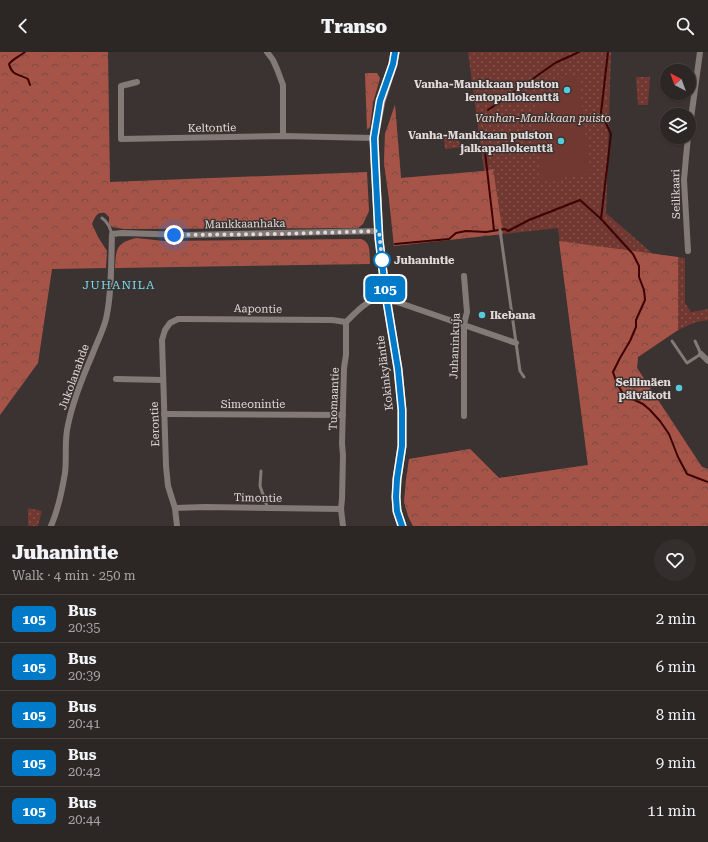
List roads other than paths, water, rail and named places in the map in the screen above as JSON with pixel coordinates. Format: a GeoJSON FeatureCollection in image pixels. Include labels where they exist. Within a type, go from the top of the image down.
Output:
{"type":"FeatureCollection","features":[{"type":"Feature","properties":{"kind":"main road","name":"Kokinkyläntie"},"geometry":{"type":"LineString","coordinates":[[395,52],[393,64],[380,101],[374,138],[379,231],[387,298],[398,369],[402,410],[402,446],[396,497],[397,511],[402,526]]}},
{"type":"Feature","properties":{"kind":"street"},"geometry":{"type":"LineString","coordinates":[[267,52],[275,64],[283,85],[283,136]]}},
{"type":"Feature","properties":{"kind":"street"},"geometry":{"type":"LineString","coordinates":[[692,108],[700,52]]}},
{"type":"Feature","properties":{"kind":"street","name":"Keltontie"},"geometry":{"type":"LineString","coordinates":[[137,82],[121,86],[122,139],[283,136],[374,138]]}},
{"type":"Feature","properties":{"kind":"street","name":"Seilikaari"},"geometry":{"type":"LineString","coordinates":[[687,144],[684,180],[688,251]]}},
{"type":"Feature","properties":{"kind":"street","name":"Mankkaanhaka"},"geometry":{"type":"LineString","coordinates":[[112,234],[186,235],[379,231]]}},
{"type":"Feature","properties":{"kind":"street","name":"Jukolanahde"},"geometry":{"type":"LineString","coordinates":[[51,526],[54,520],[65,473],[66,436],[74,399],[106,319],[109,301],[112,234]]}},
{"type":"Feature","properties":{"kind":"street","name":"Juhaninkuja"},"geometry":{"type":"LineString","coordinates":[[464,276],[467,312],[464,324],[464,416]]}},
{"type":"Feature","properties":{"kind":"street"},"geometry":{"type":"LineString","coordinates":[[346,322],[371,301],[381,297],[464,324],[516,343]]}},
{"type":"Feature","properties":{"kind":"street","name":"Aapontie"},"geometry":{"type":"LineString","coordinates":[[170,323],[178,319],[204,318],[255,320],[332,320],[346,322]]}},
{"type":"Feature","properties":{"kind":"street","name":"Tuomaantie"},"geometry":{"type":"LineString","coordinates":[[343,526],[341,509],[346,322]]}},
{"type":"Feature","properties":{"kind":"street","name":"Eerontie"},"geometry":{"type":"LineString","coordinates":[[170,323],[165,330],[162,340],[164,414],[168,486],[175,508],[177,526]]}},
{"type":"Feature","properties":{"kind":"street"},"geometry":{"type":"LineString","coordinates":[[701,354],[708,361]]}},
{"type":"Feature","properties":{"kind":"street"},"geometry":{"type":"LineString","coordinates":[[116,379],[163,380]]}},
{"type":"Feature","properties":{"kind":"street","name":"Simeonintie"},"geometry":{"type":"LineString","coordinates":[[164,414],[343,415]]}},
{"type":"Feature","properties":{"kind":"street","name":"Timontie"},"geometry":{"type":"LineString","coordinates":[[175,508],[341,509]]}},
{"type":"Feature","properties":{"kind":"lane"},"geometry":{"type":"LineString","coordinates":[[102,218],[110,228],[112,234]]}},
{"type":"Feature","properties":{"kind":"lane"},"geometry":{"type":"LineString","coordinates":[[500,230],[520,370],[524,376]]}},
{"type":"Feature","properties":{"kind":"lane"},"geometry":{"type":"LineString","coordinates":[[672,341],[687,363],[701,354],[695,341]]}},
{"type":"Feature","properties":{"kind":"lane"},"geometry":{"type":"LineString","coordinates":[[261,471],[260,486],[268,509]]}},
{"type":"Feature","properties":{"kind":"waterway"},"geometry":{"type":"LineString","coordinates":[[25,52],[9,64],[12,71],[28,79],[30,85]]}},
{"type":"Feature","properties":{"kind":"waterway"},"geometry":{"type":"LineString","coordinates":[[527,83],[555,63],[579,52]]}},
{"type":"Feature","properties":{"kind":"waterway"},"geometry":{"type":"LineString","coordinates":[[601,219],[611,134],[601,113],[608,52]]}},
{"type":"Feature","properties":{"kind":"waterway"},"geometry":{"type":"LineString","coordinates":[[488,110],[521,87]]}},
{"type":"Feature","properties":{"kind":"waterway"},"geometry":{"type":"LineString","coordinates":[[485,152],[494,230]]}},
{"type":"Feature","properties":{"kind":"waterway"},"geometry":{"type":"LineString","coordinates":[[395,244],[449,239],[456,233],[466,231],[486,232],[505,229],[508,231],[529,220],[580,200],[601,219],[633,254],[639,266],[639,277],[644,290],[645,300],[636,320],[636,327],[613,372],[617,384],[624,395],[643,404],[660,421],[669,434],[678,457],[687,474],[708,482]]}},
{"type":"Feature","properties":{"kind":"place","name":"Vanha-Mankkaan puiston lentopallokenttä"},"geometry":{"type":"Point","coordinates":[567,90]}},
{"type":"Feature","properties":{"kind":"place","name":"Vanha-Mankkaan puiston jalkapallokenttä"},"geometry":{"type":"Point","coordinates":[561,141]}},
{"type":"Feature","properties":{"kind":"place","name":"Juhanintie"},"geometry":{"type":"Point","coordinates":[382,260]}},
{"type":"Feature","properties":{"kind":"place","name":"Ikebana"},"geometry":{"type":"Point","coordinates":[482,315]}},
{"type":"Feature","properties":{"kind":"place","name":"Seilimäen päiväkoti"},"geometry":{"type":"Point","coordinates":[679,388]}},
{"type":"Feature","properties":{"kind":"district","name":"JUHANILA"},"geometry":{"type":"Point","coordinates":[119,285]}},
{"type":"Feature","properties":{"kind":"park label","name":"Vanhan-Mankkaan puisto"},"geometry":{"type":"Point","coordinates":[543,118]}}]}
